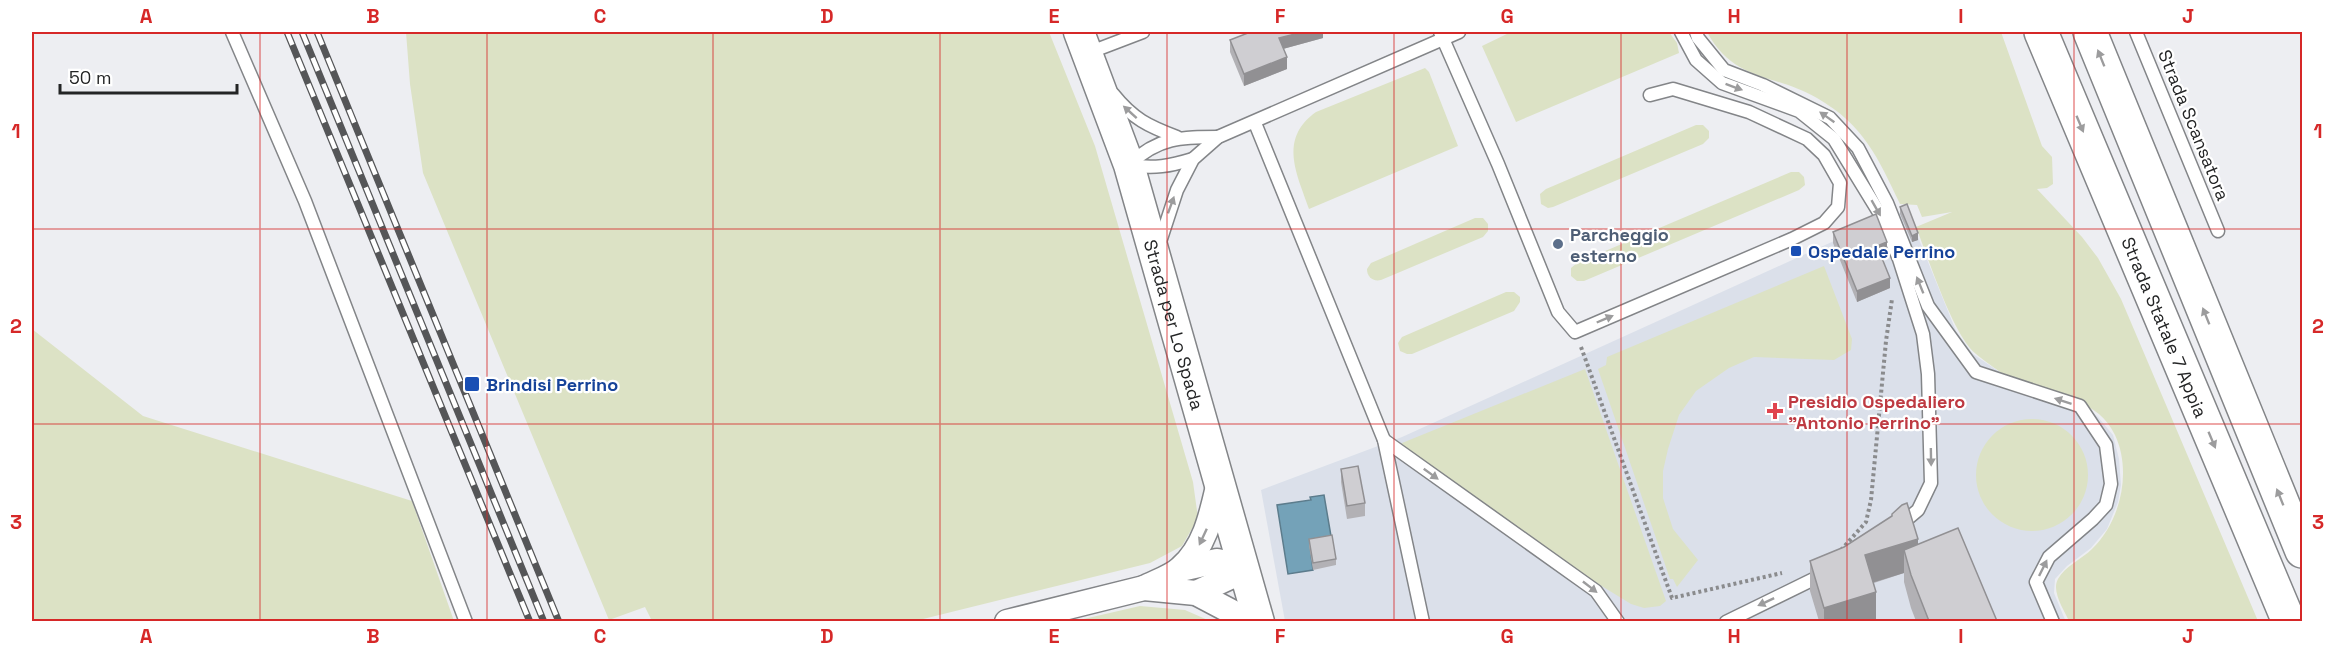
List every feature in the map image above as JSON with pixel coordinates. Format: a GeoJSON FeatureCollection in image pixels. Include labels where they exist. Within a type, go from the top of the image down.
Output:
{"type":"FeatureCollection","features":[{"type":"Feature","properties":{"kind":"highway","name":"Strada Statale 7 Appia"},"geometry":{"type":"LineString","coordinates":[[2041,32],[2289,621]]}},
{"type":"Feature","properties":{"kind":"highway"},"geometry":{"type":"LineString","coordinates":[[2090,32],[2302,551]]}},
{"type":"Feature","properties":{"kind":"street"},"geometry":{"type":"LineString","coordinates":[[2028,32],[2060,76]]}},
{"type":"Feature","properties":{"kind":"street","name":"Strada per Lo Spada"},"geometry":{"type":"LineString","coordinates":[[1087,52],[1129,165],[1259,621]]}},
{"type":"Feature","properties":{"kind":"street"},"geometry":{"type":"LineString","coordinates":[[1181,569],[1197,549],[1209,522],[1220,481]]}},
{"type":"Feature","properties":{"kind":"street"},"geometry":{"type":"LineString","coordinates":[[1007,621],[1144,588],[1181,569],[1217,561],[1244,567]]}},
{"type":"Feature","properties":{"kind":"street"},"geometry":{"type":"LineString","coordinates":[[1196,593],[1228,578],[1244,567]]}},
{"type":"Feature","properties":{"kind":"street"},"geometry":{"type":"LineString","coordinates":[[1144,588],[1196,593],[1251,621]]}},
{"type":"Feature","properties":{"kind":"lane"},"geometry":{"type":"LineString","coordinates":[[232,32],[304,201],[466,621]]}},
{"type":"Feature","properties":{"kind":"lane"},"geometry":{"type":"LineString","coordinates":[[1143,32],[1087,52],[1127,111],[1148,126],[1178,137],[1218,137]]}},
{"type":"Feature","properties":{"kind":"lane"},"geometry":{"type":"LineString","coordinates":[[1156,255],[1177,190],[1193,159],[1218,137],[1255,123],[1441,36],[1459,32]]}},
{"type":"Feature","properties":{"kind":"lane"},"geometry":{"type":"LineString","coordinates":[[1681,32],[1696,60],[1722,83],[1799,111],[1834,139],[1880,214],[1895,250],[1923,334],[1928,374],[1931,483],[1918,510],[1889,535]]}},
{"type":"Feature","properties":{"kind":"lane"},"geometry":{"type":"LineString","coordinates":[[1696,32],[1698,38],[1724,70],[1763,85],[1830,118],[1858,148],[1887,203],[1928,306],[1976,372],[2080,406],[2106,445],[2111,484],[2106,505],[2049,556],[2036,582],[2053,621]]}},
{"type":"Feature","properties":{"kind":"lane","name":"Strada Scansatora"},"geometry":{"type":"LineString","coordinates":[[2136,32],[2218,231]]}},
{"type":"Feature","properties":{"kind":"lane"},"geometry":{"type":"LineString","coordinates":[[1441,36],[1498,164],[1558,312],[1575,332],[1792,239],[1824,223],[1838,207],[1840,183],[1824,155],[1807,139],[1749,112],[1673,89],[1650,95]]}},
{"type":"Feature","properties":{"kind":"lane"},"geometry":{"type":"LineString","coordinates":[[1255,123],[1384,440],[1423,621]]}},
{"type":"Feature","properties":{"kind":"lane"},"geometry":{"type":"LineString","coordinates":[[1129,165],[1140,154],[1178,137]]}},
{"type":"Feature","properties":{"kind":"lane"},"geometry":{"type":"LineString","coordinates":[[1129,165],[1167,168],[1193,159]]}},
{"type":"Feature","properties":{"kind":"lane"},"geometry":{"type":"LineString","coordinates":[[1384,440],[1596,591],[1618,621]]}},
{"type":"Feature","properties":{"kind":"lane"},"geometry":{"type":"LineString","coordinates":[[1726,621],[1835,568]]}},
{"type":"Feature","properties":{"kind":"path"},"geometry":{"type":"LineString","coordinates":[[1839,552],[1866,522],[1871,500],[1886,341],[1893,298]]}},
{"type":"Feature","properties":{"kind":"path"},"geometry":{"type":"LineString","coordinates":[[1586,358],[1672,598],[1788,572]]}},
{"type":"Feature","properties":{"kind":"shaded area","name":"Presidio Ospedaliero \"Antonio Perrino\""},"geometry":{"type":"Polygon","coordinates":[[[1907,210],[1956,331],[1973,354],[2022,387],[2084,405],[2113,435],[2119,459],[2121,485],[2118,502],[2107,529],[2091,548],[2067,566],[2055,579],[2054,593],[2066,622],[1285,621],[1261,490],[1402,437],[1907,210]]]}},
{"type":"Feature","properties":{"kind":"green space"},"geometry":{"type":"Polygon","coordinates":[[[406,32],[1049,32],[1095,146],[1193,482],[1198,518],[1182,546],[1150,563],[915,621],[652,621],[645,607],[609,620],[423,173],[410,84],[406,32]]]}},
{"type":"Feature","properties":{"kind":"green space"},"geometry":{"type":"Polygon","coordinates":[[[1511,32],[1669,32],[1677,43],[1679,53],[1516,122],[1482,46],[1511,32]]]}},
{"type":"Feature","properties":{"kind":"green space"},"geometry":{"type":"Polygon","coordinates":[[[1707,32],[2001,32],[2042,146],[2052,157],[2053,184],[2047,188],[2037,189],[2082,237],[2098,258],[2121,299],[2258,621],[2069,621],[2059,600],[2056,584],[2065,570],[2088,553],[2102,538],[2117,510],[2123,480],[2123,464],[2115,435],[2098,413],[2088,406],[2020,384],[1987,363],[1967,345],[1950,314],[1916,227],[1952,212],[1922,217],[1917,205],[1900,204],[1868,144],[1847,119],[1833,108],[1801,90],[1756,74],[1729,60],[1707,32]]]}},
{"type":"Feature","properties":{"kind":"green space"},"geometry":{"type":"Polygon","coordinates":[[[1425,68],[1429,72],[1458,146],[1309,209],[1294,158],[1297,134],[1304,122],[1316,112],[1425,68]]]}},
{"type":"Feature","properties":{"kind":"green space"},"geometry":{"type":"Polygon","coordinates":[[[1696,125],[1703,125],[1709,131],[1709,138],[1703,144],[1553,207],[1548,208],[1541,204],[1540,194],[1546,189],[1696,125]]]}},
{"type":"Feature","properties":{"kind":"green space"},"geometry":{"type":"Polygon","coordinates":[[[1791,172],[1799,172],[1804,177],[1805,185],[1799,190],[1584,281],[1577,281],[1571,276],[1571,268],[1577,263],[1791,172]]]}},
{"type":"Feature","properties":{"kind":"green space"},"geometry":{"type":"Polygon","coordinates":[[[1475,218],[1483,218],[1488,224],[1488,231],[1483,237],[1381,280],[1373,280],[1369,277],[1367,269],[1371,263],[1475,218]]]}},
{"type":"Feature","properties":{"kind":"green space"},"geometry":{"type":"Polygon","coordinates":[[[1824,266],[1852,339],[1851,350],[1834,360],[1754,357],[1729,368],[1696,391],[1679,415],[1663,471],[1663,498],[1673,529],[1698,560],[1677,587],[1673,579],[1670,579],[1598,369],[1606,365],[1607,357],[1824,266]]]}},
{"type":"Feature","properties":{"kind":"green space"},"geometry":{"type":"Polygon","coordinates":[[[1506,292],[1514,292],[1520,297],[1520,302],[1514,311],[1412,354],[1400,351],[1398,343],[1402,337],[1506,292]]]}},
{"type":"Feature","properties":{"kind":"green space"},"geometry":{"type":"Polygon","coordinates":[[[32,329],[143,416],[412,501],[454,621],[32,621],[32,329]]]}},
{"type":"Feature","properties":{"kind":"green space"},"geometry":{"type":"Polygon","coordinates":[[[1585,369],[1666,601],[1660,606],[1644,608],[1631,604],[1574,569],[1403,447],[1402,443],[1585,369]]]}},
{"type":"Feature","properties":{"kind":"green space"},"geometry":{"type":"Polygon","coordinates":[[[2032,419],[2053,423],[2071,436],[2084,454],[2088,475],[2084,496],[2071,514],[2053,527],[2032,531],[2011,527],[1993,514],[1980,496],[1976,475],[1980,454],[1993,436],[2011,423],[2032,419]]]}},
{"type":"Feature","properties":{"kind":"green space"},"geometry":{"type":"Polygon","coordinates":[[[1140,606],[1185,610],[1210,621],[1075,621],[1140,606]]]}},
{"type":"Feature","properties":{"kind":"water"},"geometry":{"type":"Polygon","coordinates":[[[1324,495],[1332,542],[1310,546],[1313,570],[1288,574],[1277,505],[1311,500],[1310,497],[1324,495]]]}},
{"type":"Feature","properties":{"kind":"building"},"geometry":{"type":"Polygon","coordinates":[[[1247,32],[1303,32],[1279,38],[1287,57],[1244,74],[1230,40],[1247,32]]]}},
{"type":"Feature","properties":{"kind":"building"},"geometry":{"type":"Polygon","coordinates":[[[1907,204],[1918,233],[1912,236],[1900,207],[1907,204]]]}},
{"type":"Feature","properties":{"kind":"building"},"geometry":{"type":"Polygon","coordinates":[[[1876,214],[1887,242],[1877,246],[1890,278],[1857,291],[1833,232],[1876,214]]]}},
{"type":"Feature","properties":{"kind":"building"},"geometry":{"type":"Polygon","coordinates":[[[1358,466],[1365,503],[1347,506],[1341,469],[1358,466]]]}},
{"type":"Feature","properties":{"kind":"building"},"geometry":{"type":"Polygon","coordinates":[[[1907,503],[1918,539],[1865,555],[1876,592],[1824,608],[1810,561],[1844,547],[1892,516],[1907,503]]]}},
{"type":"Feature","properties":{"kind":"building"},"geometry":{"type":"Polygon","coordinates":[[[1958,528],[1997,621],[1929,621],[1904,550],[1958,528]]]}},
{"type":"Feature","properties":{"kind":"building"},"geometry":{"type":"Polygon","coordinates":[[[1332,535],[1336,559],[1313,563],[1309,539],[1332,535]]]}},
{"type":"Feature","properties":{"kind":"railway"},"geometry":{"type":"LineString","coordinates":[[287,32],[530,622]]}},
{"type":"Feature","properties":{"kind":"railway"},"geometry":{"type":"LineString","coordinates":[[302,32],[544,622]]}},
{"type":"Feature","properties":{"kind":"railway"},"geometry":{"type":"LineString","coordinates":[[317,32],[559,622]]}},
{"type":"Feature","properties":{"kind":"place","name":"Parcheggio esterno"},"geometry":{"type":"Point","coordinates":[1558,244]}},
{"type":"Feature","properties":{"kind":"place","name":"Ospedale Perrino"},"geometry":{"type":"Point","coordinates":[1796,251]}},
{"type":"Feature","properties":{"kind":"place","name":"Brindisi Perrino"},"geometry":{"type":"Point","coordinates":[472,384]}},
{"type":"Feature","properties":{"kind":"place","name":"Presidio Ospedaliero \"Antonio Perrino\""},"geometry":{"type":"Point","coordinates":[1775,411]}}]}
